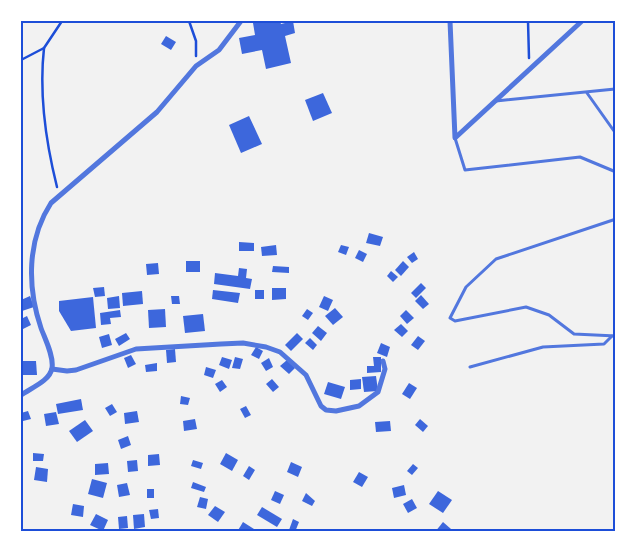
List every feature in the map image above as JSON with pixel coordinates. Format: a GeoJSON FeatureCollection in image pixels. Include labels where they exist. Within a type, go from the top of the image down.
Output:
{"type":"FeatureCollection","features":[{"type":"Feature","properties":{"kind":"street"},"geometry":{"type":"LineString","coordinates":[[21,395],[48,377],[52,369],[52,360],[37,316],[33,286],[32,251],[41,218],[51,203],[157,112],[196,66],[219,50],[241,21]]}},
{"type":"Feature","properties":{"kind":"street"},"geometry":{"type":"LineString","coordinates":[[450,21],[455,138]]}},
{"type":"Feature","properties":{"kind":"street"},"geometry":{"type":"LineString","coordinates":[[455,138],[582,21]]}},
{"type":"Feature","properties":{"kind":"street"},"geometry":{"type":"LineString","coordinates":[[52,369],[76,370],[136,349],[228,343],[259,345],[280,352],[294,362],[306,375],[321,406],[326,410],[336,410],[359,406],[378,392],[385,369],[383,361]]}},
{"type":"Feature","properties":{"kind":"lane"},"geometry":{"type":"LineString","coordinates":[[496,101],[615,89]]}},
{"type":"Feature","properties":{"kind":"lane"},"geometry":{"type":"LineString","coordinates":[[587,92],[614,131]]}},
{"type":"Feature","properties":{"kind":"lane"},"geometry":{"type":"LineString","coordinates":[[455,138],[465,170],[580,157],[616,172]]}},
{"type":"Feature","properties":{"kind":"lane"},"geometry":{"type":"LineString","coordinates":[[614,336],[574,334],[549,315],[526,307],[455,322],[450,318],[466,287],[496,259],[616,219]]}},
{"type":"Feature","properties":{"kind":"lane"},"geometry":{"type":"LineString","coordinates":[[470,368],[543,347],[604,344],[614,336]]}},
{"type":"Feature","properties":{"kind":"path"},"geometry":{"type":"LineString","coordinates":[[60,195],[50,158],[43,110],[45,101],[41,71],[44,48],[62,21]]}},
{"type":"Feature","properties":{"kind":"path"},"geometry":{"type":"LineString","coordinates":[[188,21],[196,41],[196,66]]}},
{"type":"Feature","properties":{"kind":"path"},"geometry":{"type":"LineString","coordinates":[[528,21],[529,70]]}},
{"type":"Feature","properties":{"kind":"path"},"geometry":{"type":"LineString","coordinates":[[21,60],[44,48]]}},
{"type":"Feature","properties":{"kind":"building"},"geometry":{"type":"Polygon","coordinates":[[[280,21],[281,24],[293,21],[295,33],[285,36],[291,63],[266,69],[262,50],[242,54],[239,38],[255,35],[253,23],[280,21]]]}},
{"type":"Feature","properties":{"kind":"building"},"geometry":{"type":"Polygon","coordinates":[[[166,36],[176,42],[171,50],[161,44],[166,36]]]}},
{"type":"Feature","properties":{"kind":"building"},"geometry":{"type":"Polygon","coordinates":[[[323,93],[332,113],[313,121],[305,100],[323,93]]]}},
{"type":"Feature","properties":{"kind":"building"},"geometry":{"type":"Polygon","coordinates":[[[249,116],[262,144],[241,153],[229,125],[249,116]]]}},
{"type":"Feature","properties":{"kind":"building"},"geometry":{"type":"Polygon","coordinates":[[[369,233],[383,237],[380,246],[366,243],[369,233]]]}},
{"type":"Feature","properties":{"kind":"building"},"geometry":{"type":"Polygon","coordinates":[[[239,242],[254,243],[254,251],[239,251],[239,242]]]}},
{"type":"Feature","properties":{"kind":"building"},"geometry":{"type":"Polygon","coordinates":[[[276,245],[277,255],[262,256],[261,247],[276,245]]]}},
{"type":"Feature","properties":{"kind":"building"},"geometry":{"type":"Polygon","coordinates":[[[341,245],[349,247],[346,255],[338,252],[341,245]]]}},
{"type":"Feature","properties":{"kind":"building"},"geometry":{"type":"Polygon","coordinates":[[[359,250],[367,254],[363,262],[355,258],[359,250]]]}},
{"type":"Feature","properties":{"kind":"building"},"geometry":{"type":"Polygon","coordinates":[[[414,252],[418,259],[412,263],[407,257],[414,252]]]}},
{"type":"Feature","properties":{"kind":"building"},"geometry":{"type":"Polygon","coordinates":[[[186,261],[200,261],[200,272],[186,272],[186,261]]]}},
{"type":"Feature","properties":{"kind":"building"},"geometry":{"type":"Polygon","coordinates":[[[403,261],[409,267],[401,276],[395,270],[403,261]]]}},
{"type":"Feature","properties":{"kind":"building"},"geometry":{"type":"Polygon","coordinates":[[[158,263],[159,274],[147,275],[146,264],[158,263]]]}},
{"type":"Feature","properties":{"kind":"building"},"geometry":{"type":"Polygon","coordinates":[[[273,266],[289,267],[289,273],[272,272],[273,266]]]}},
{"type":"Feature","properties":{"kind":"building"},"geometry":{"type":"Polygon","coordinates":[[[239,268],[247,269],[246,278],[252,279],[250,289],[214,284],[215,273],[238,276],[239,268]]]}},
{"type":"Feature","properties":{"kind":"building"},"geometry":{"type":"Polygon","coordinates":[[[391,271],[398,277],[393,282],[387,276],[391,271]]]}},
{"type":"Feature","properties":{"kind":"building"},"geometry":{"type":"Polygon","coordinates":[[[421,283],[426,288],[416,298],[411,293],[421,283]]]}},
{"type":"Feature","properties":{"kind":"building"},"geometry":{"type":"Polygon","coordinates":[[[104,287],[105,296],[95,297],[93,288],[104,287]]]}},
{"type":"Feature","properties":{"kind":"building"},"geometry":{"type":"Polygon","coordinates":[[[272,288],[286,288],[286,299],[272,300],[272,288]]]}},
{"type":"Feature","properties":{"kind":"building"},"geometry":{"type":"Polygon","coordinates":[[[213,290],[240,293],[238,303],[212,299],[213,290]]]}},
{"type":"Feature","properties":{"kind":"building"},"geometry":{"type":"Polygon","coordinates":[[[255,290],[264,290],[264,299],[255,299],[255,290]]]}},
{"type":"Feature","properties":{"kind":"building"},"geometry":{"type":"Polygon","coordinates":[[[142,291],[143,304],[123,306],[122,293],[142,291]]]}},
{"type":"Feature","properties":{"kind":"building"},"geometry":{"type":"Polygon","coordinates":[[[421,295],[429,304],[423,309],[415,301],[421,295]]]}},
{"type":"Feature","properties":{"kind":"building"},"geometry":{"type":"Polygon","coordinates":[[[30,296],[34,307],[22,311],[21,300],[30,296]]]}},
{"type":"Feature","properties":{"kind":"building"},"geometry":{"type":"Polygon","coordinates":[[[119,296],[120,308],[108,309],[107,298],[119,296]]]}},
{"type":"Feature","properties":{"kind":"building"},"geometry":{"type":"Polygon","coordinates":[[[171,296],[179,296],[180,304],[172,304],[171,296]]]}},
{"type":"Feature","properties":{"kind":"building"},"geometry":{"type":"Polygon","coordinates":[[[324,296],[333,300],[328,311],[319,307],[324,296]]]}},
{"type":"Feature","properties":{"kind":"building"},"geometry":{"type":"Polygon","coordinates":[[[93,297],[96,328],[71,331],[59,311],[59,301],[93,297]]]}},
{"type":"Feature","properties":{"kind":"building"},"geometry":{"type":"Polygon","coordinates":[[[335,308],[343,317],[333,325],[325,316],[335,308]]]}},
{"type":"Feature","properties":{"kind":"building"},"geometry":{"type":"Polygon","coordinates":[[[165,309],[166,327],[149,328],[148,310],[165,309]]]}},
{"type":"Feature","properties":{"kind":"building"},"geometry":{"type":"Polygon","coordinates":[[[307,309],[313,313],[308,320],[302,316],[307,309]]]}},
{"type":"Feature","properties":{"kind":"building"},"geometry":{"type":"Polygon","coordinates":[[[120,310],[121,317],[110,318],[111,324],[101,325],[100,313],[120,310]]]}},
{"type":"Feature","properties":{"kind":"building"},"geometry":{"type":"Polygon","coordinates":[[[406,310],[414,318],[407,324],[400,316],[406,310]]]}},
{"type":"Feature","properties":{"kind":"building"},"geometry":{"type":"Polygon","coordinates":[[[203,314],[205,331],[185,333],[183,316],[203,314]]]}},
{"type":"Feature","properties":{"kind":"building"},"geometry":{"type":"Polygon","coordinates":[[[27,316],[31,325],[21,330],[21,319],[27,316]]]}},
{"type":"Feature","properties":{"kind":"building"},"geometry":{"type":"Polygon","coordinates":[[[401,324],[408,331],[402,337],[394,330],[401,324]]]}},
{"type":"Feature","properties":{"kind":"building"},"geometry":{"type":"Polygon","coordinates":[[[318,326],[327,333],[321,341],[312,333],[318,326]]]}},
{"type":"Feature","properties":{"kind":"building"},"geometry":{"type":"Polygon","coordinates":[[[126,333],[130,339],[119,346],[115,339],[126,333]]]}},
{"type":"Feature","properties":{"kind":"building"},"geometry":{"type":"Polygon","coordinates":[[[297,333],[303,339],[291,351],[285,345],[297,333]]]}},
{"type":"Feature","properties":{"kind":"building"},"geometry":{"type":"Polygon","coordinates":[[[109,334],[112,345],[102,348],[99,337],[109,334]]]}},
{"type":"Feature","properties":{"kind":"building"},"geometry":{"type":"Polygon","coordinates":[[[418,336],[425,341],[418,350],[411,345],[418,336]]]}},
{"type":"Feature","properties":{"kind":"building"},"geometry":{"type":"Polygon","coordinates":[[[310,338],[317,345],[313,350],[305,343],[310,338]]]}},
{"type":"Feature","properties":{"kind":"building"},"geometry":{"type":"Polygon","coordinates":[[[381,343],[390,347],[387,357],[377,353],[381,343]]]}},
{"type":"Feature","properties":{"kind":"building"},"geometry":{"type":"Polygon","coordinates":[[[256,347],[263,351],[259,359],[251,355],[256,347]]]}},
{"type":"Feature","properties":{"kind":"building"},"geometry":{"type":"Polygon","coordinates":[[[175,349],[176,362],[167,363],[166,350],[175,349]]]}},
{"type":"Feature","properties":{"kind":"building"},"geometry":{"type":"Polygon","coordinates":[[[131,355],[136,364],[128,368],[124,358],[131,355]]]}},
{"type":"Feature","properties":{"kind":"building"},"geometry":{"type":"Polygon","coordinates":[[[222,357],[232,360],[229,369],[219,365],[222,357]]]}},
{"type":"Feature","properties":{"kind":"building"},"geometry":{"type":"Polygon","coordinates":[[[235,357],[243,359],[240,369],[232,368],[235,357]]]}},
{"type":"Feature","properties":{"kind":"building"},"geometry":{"type":"Polygon","coordinates":[[[373,357],[381,357],[381,372],[367,373],[367,366],[374,366],[373,357]]]}},
{"type":"Feature","properties":{"kind":"building"},"geometry":{"type":"Polygon","coordinates":[[[269,358],[273,367],[266,371],[261,363],[269,358]]]}},
{"type":"Feature","properties":{"kind":"building"},"geometry":{"type":"Polygon","coordinates":[[[287,360],[295,368],[289,374],[280,366],[287,360]]]}},
{"type":"Feature","properties":{"kind":"building"},"geometry":{"type":"Polygon","coordinates":[[[22,361],[36,361],[37,375],[23,375],[22,361]]]}},
{"type":"Feature","properties":{"kind":"building"},"geometry":{"type":"Polygon","coordinates":[[[157,363],[157,371],[146,372],[145,365],[157,363]]]}},
{"type":"Feature","properties":{"kind":"building"},"geometry":{"type":"Polygon","coordinates":[[[206,367],[216,370],[213,378],[204,375],[206,367]]]}},
{"type":"Feature","properties":{"kind":"building"},"geometry":{"type":"Polygon","coordinates":[[[376,376],[378,391],[364,392],[362,377],[376,376]]]}},
{"type":"Feature","properties":{"kind":"building"},"geometry":{"type":"Polygon","coordinates":[[[272,379],[279,387],[273,392],[266,384],[272,379]]]}},
{"type":"Feature","properties":{"kind":"building"},"geometry":{"type":"Polygon","coordinates":[[[361,379],[361,389],[350,390],[350,380],[361,379]]]}},
{"type":"Feature","properties":{"kind":"building"},"geometry":{"type":"Polygon","coordinates":[[[222,380],[227,387],[220,392],[215,384],[222,380]]]}},
{"type":"Feature","properties":{"kind":"building"},"geometry":{"type":"Polygon","coordinates":[[[328,382],[345,387],[341,399],[324,394],[328,382]]]}},
{"type":"Feature","properties":{"kind":"building"},"geometry":{"type":"Polygon","coordinates":[[[409,383],[417,388],[410,399],[402,394],[409,383]]]}},
{"type":"Feature","properties":{"kind":"building"},"geometry":{"type":"Polygon","coordinates":[[[181,396],[190,398],[188,405],[180,404],[181,396]]]}},
{"type":"Feature","properties":{"kind":"building"},"geometry":{"type":"Polygon","coordinates":[[[81,399],[83,410],[58,414],[56,404],[81,399]]]}},
{"type":"Feature","properties":{"kind":"building"},"geometry":{"type":"Polygon","coordinates":[[[112,404],[117,412],[110,416],[105,408],[112,404]]]}},
{"type":"Feature","properties":{"kind":"building"},"geometry":{"type":"Polygon","coordinates":[[[246,406],[251,415],[245,418],[240,409],[246,406]]]}},
{"type":"Feature","properties":{"kind":"building"},"geometry":{"type":"Polygon","coordinates":[[[28,411],[31,419],[23,421],[21,413],[28,411]]]}},
{"type":"Feature","properties":{"kind":"building"},"geometry":{"type":"Polygon","coordinates":[[[137,411],[139,422],[125,424],[124,413],[137,411]]]}},
{"type":"Feature","properties":{"kind":"building"},"geometry":{"type":"Polygon","coordinates":[[[56,412],[59,424],[46,426],[44,414],[56,412]]]}},
{"type":"Feature","properties":{"kind":"building"},"geometry":{"type":"Polygon","coordinates":[[[195,419],[197,429],[184,431],[183,421],[195,419]]]}},
{"type":"Feature","properties":{"kind":"building"},"geometry":{"type":"Polygon","coordinates":[[[420,419],[428,426],[423,432],[415,425],[420,419]]]}},
{"type":"Feature","properties":{"kind":"building"},"geometry":{"type":"Polygon","coordinates":[[[85,420],[93,431],[77,442],[69,431],[85,420]]]}},
{"type":"Feature","properties":{"kind":"building"},"geometry":{"type":"Polygon","coordinates":[[[390,421],[391,431],[376,432],[375,422],[390,421]]]}},
{"type":"Feature","properties":{"kind":"building"},"geometry":{"type":"Polygon","coordinates":[[[128,436],[131,445],[121,449],[118,440],[128,436]]]}},
{"type":"Feature","properties":{"kind":"building"},"geometry":{"type":"Polygon","coordinates":[[[33,453],[44,454],[43,461],[33,461],[33,453]]]}},
{"type":"Feature","properties":{"kind":"building"},"geometry":{"type":"Polygon","coordinates":[[[226,453],[238,460],[232,471],[220,464],[226,453]]]}},
{"type":"Feature","properties":{"kind":"building"},"geometry":{"type":"Polygon","coordinates":[[[159,454],[160,465],[148,466],[148,455],[159,454]]]}},
{"type":"Feature","properties":{"kind":"building"},"geometry":{"type":"Polygon","coordinates":[[[137,460],[138,471],[128,472],[127,461],[137,460]]]}},
{"type":"Feature","properties":{"kind":"building"},"geometry":{"type":"Polygon","coordinates":[[[193,460],[203,463],[201,469],[191,466],[193,460]]]}},
{"type":"Feature","properties":{"kind":"building"},"geometry":{"type":"Polygon","coordinates":[[[291,462],[302,467],[298,477],[287,472],[291,462]]]}},
{"type":"Feature","properties":{"kind":"building"},"geometry":{"type":"Polygon","coordinates":[[[108,463],[109,474],[95,475],[95,464],[108,463]]]}},
{"type":"Feature","properties":{"kind":"building"},"geometry":{"type":"Polygon","coordinates":[[[413,464],[418,468],[412,475],[407,471],[413,464]]]}},
{"type":"Feature","properties":{"kind":"building"},"geometry":{"type":"Polygon","coordinates":[[[249,466],[255,470],[249,480],[243,476],[249,466]]]}},
{"type":"Feature","properties":{"kind":"building"},"geometry":{"type":"Polygon","coordinates":[[[36,467],[48,469],[47,482],[34,480],[36,467]]]}},
{"type":"Feature","properties":{"kind":"building"},"geometry":{"type":"Polygon","coordinates":[[[359,472],[368,477],[362,487],[353,482],[359,472]]]}},
{"type":"Feature","properties":{"kind":"building"},"geometry":{"type":"Polygon","coordinates":[[[92,479],[107,483],[103,498],[88,494],[92,479]]]}},
{"type":"Feature","properties":{"kind":"building"},"geometry":{"type":"Polygon","coordinates":[[[193,482],[206,487],[204,492],[191,488],[193,482]]]}},
{"type":"Feature","properties":{"kind":"building"},"geometry":{"type":"Polygon","coordinates":[[[127,483],[130,495],[119,497],[117,485],[127,483]]]}},
{"type":"Feature","properties":{"kind":"building"},"geometry":{"type":"Polygon","coordinates":[[[404,485],[406,495],[394,498],[392,488],[404,485]]]}},
{"type":"Feature","properties":{"kind":"building"},"geometry":{"type":"Polygon","coordinates":[[[147,489],[154,489],[154,498],[147,498],[147,489]]]}},
{"type":"Feature","properties":{"kind":"building"},"geometry":{"type":"Polygon","coordinates":[[[275,491],[284,495],[280,504],[271,500],[275,491]]]}},
{"type":"Feature","properties":{"kind":"building"},"geometry":{"type":"Polygon","coordinates":[[[438,491],[452,500],[443,513],[429,504],[438,491]]]}},
{"type":"Feature","properties":{"kind":"building"},"geometry":{"type":"Polygon","coordinates":[[[306,493],[315,501],[312,506],[302,501],[306,493]]]}},
{"type":"Feature","properties":{"kind":"building"},"geometry":{"type":"Polygon","coordinates":[[[200,497],[208,499],[206,509],[197,507],[200,497]]]}},
{"type":"Feature","properties":{"kind":"building"},"geometry":{"type":"Polygon","coordinates":[[[412,499],[417,508],[408,513],[403,504],[412,499]]]}},
{"type":"Feature","properties":{"kind":"building"},"geometry":{"type":"Polygon","coordinates":[[[73,504],[84,506],[83,517],[71,515],[73,504]]]}},
{"type":"Feature","properties":{"kind":"building"},"geometry":{"type":"Polygon","coordinates":[[[215,506],[225,512],[218,522],[208,515],[215,506]]]}},
{"type":"Feature","properties":{"kind":"building"},"geometry":{"type":"Polygon","coordinates":[[[262,507],[282,519],[277,527],[257,515],[262,507]]]}},
{"type":"Feature","properties":{"kind":"building"},"geometry":{"type":"Polygon","coordinates":[[[158,509],[159,518],[151,519],[149,510],[158,509]]]}},
{"type":"Feature","properties":{"kind":"building"},"geometry":{"type":"Polygon","coordinates":[[[96,514],[108,520],[103,531],[90,525],[96,514]]]}},
{"type":"Feature","properties":{"kind":"building"},"geometry":{"type":"Polygon","coordinates":[[[144,514],[145,527],[134,529],[133,515],[144,514]]]}},
{"type":"Feature","properties":{"kind":"building"},"geometry":{"type":"Polygon","coordinates":[[[127,516],[128,528],[119,529],[118,517],[127,516]]]}},
{"type":"Feature","properties":{"kind":"building"},"geometry":{"type":"Polygon","coordinates":[[[293,519],[299,522],[295,532],[289,530],[293,519]]]}},
{"type":"Feature","properties":{"kind":"building"},"geometry":{"type":"Polygon","coordinates":[[[243,522],[254,529],[252,532],[237,532],[243,522]]]}},
{"type":"Feature","properties":{"kind":"building"},"geometry":{"type":"Polygon","coordinates":[[[443,522],[451,529],[448,532],[435,532],[443,522]]]}}]}
